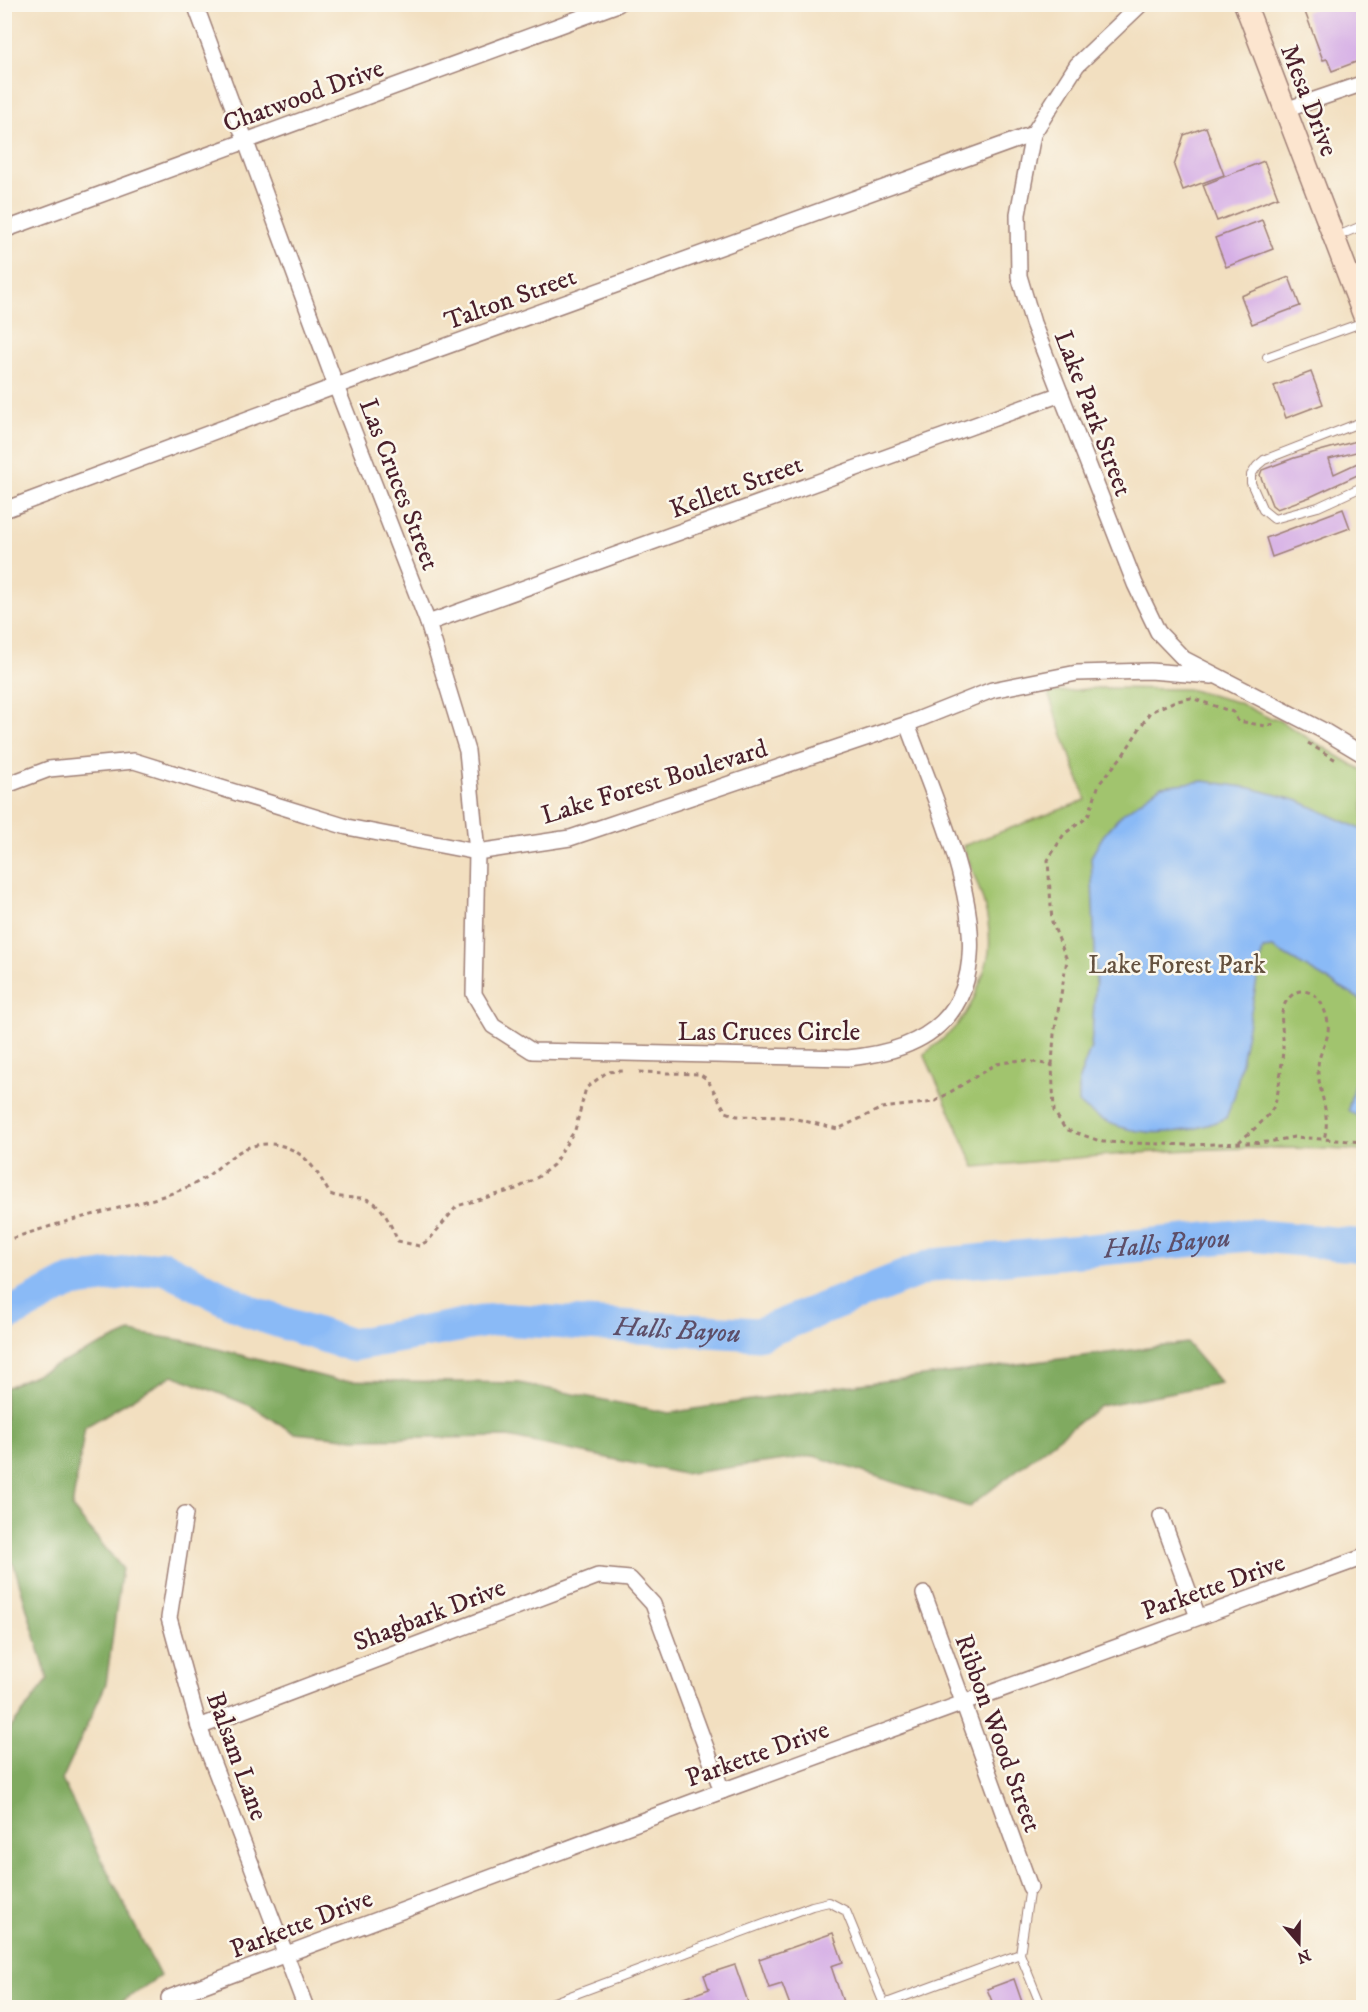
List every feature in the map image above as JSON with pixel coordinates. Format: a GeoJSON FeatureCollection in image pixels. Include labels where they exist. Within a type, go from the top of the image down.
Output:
{"type":"FeatureCollection","features":[{"type":"Feature","properties":{"kind":"main road","name":"Mesa Drive"},"geometry":{"type":"LineString","coordinates":[[1245,4],[1364,316]]}},
{"type":"Feature","properties":{"kind":"street","name":"Las Cruces Street"},"geometry":{"type":"LineString","coordinates":[[195,4],[336,386],[428,623],[467,751],[477,852]]}},
{"type":"Feature","properties":{"kind":"street","name":"Chatwood Drive"},"geometry":{"type":"LineString","coordinates":[[4,230],[618,4]]}},
{"type":"Feature","properties":{"kind":"street","name":"Lake Park Street"},"geometry":{"type":"LineString","coordinates":[[1141,4],[1077,65],[1033,134],[1018,214],[1019,276],[1032,323],[1135,584],[1158,632],[1184,660],[1304,720],[1364,755]]}},
{"type":"Feature","properties":{"kind":"street"},"geometry":{"type":"LineString","coordinates":[[1285,110],[1364,83]]}},
{"type":"Feature","properties":{"kind":"street","name":"Talton Street"},"geometry":{"type":"LineString","coordinates":[[4,510],[336,386],[1033,134]]}},
{"type":"Feature","properties":{"kind":"street","name":"Kellett Street"},"geometry":{"type":"LineString","coordinates":[[428,623],[1061,394]]}},
{"type":"Feature","properties":{"kind":"street","name":"Lake Forest Boulevard"},"geometry":{"type":"LineString","coordinates":[[4,786],[48,769],[134,762],[347,827],[477,852],[570,838],[907,724],[992,690],[1077,673],[1150,671],[1212,676]]}},
{"type":"Feature","properties":{"kind":"street","name":"Las Cruces Circle"},"geometry":{"type":"LineString","coordinates":[[477,852],[474,994],[494,1026],[532,1051],[848,1058],[881,1055],[928,1036],[953,1008],[958,1001],[967,973],[973,942],[966,885],[907,724]]}},
{"type":"Feature","properties":{"kind":"street","name":"Balsam Lane"},"geometry":{"type":"LineString","coordinates":[[185,1514],[169,1618],[199,1727],[306,2007]]}},
{"type":"Feature","properties":{"kind":"street"},"geometry":{"type":"LineString","coordinates":[[1161,1516],[1198,1617]]}},
{"type":"Feature","properties":{"kind":"street","name":"Parkette Drive"},"geometry":{"type":"LineString","coordinates":[[169,1998],[722,1791],[1364,1557]]}},
{"type":"Feature","properties":{"kind":"street","name":"Shagbark Drive"},"geometry":{"type":"LineString","coordinates":[[199,1727],[598,1576],[630,1579],[653,1604],[722,1791]]}},
{"type":"Feature","properties":{"kind":"street","name":"Ribbon Wood Street"},"geometry":{"type":"LineString","coordinates":[[924,1594],[1030,1887]]}},
{"type":"Feature","properties":{"kind":"lane"},"geometry":{"type":"LineString","coordinates":[[1334,238],[1364,225]]}},
{"type":"Feature","properties":{"kind":"lane"},"geometry":{"type":"LineString","coordinates":[[1267,357],[1364,322]]}},
{"type":"Feature","properties":{"kind":"lane"},"geometry":{"type":"LineString","coordinates":[[1364,421],[1264,459],[1251,475],[1251,483],[1263,510],[1274,519],[1318,507],[1364,486]]}},
{"type":"Feature","properties":{"kind":"lane"},"geometry":{"type":"LineString","coordinates":[[1030,1887],[1020,1954],[1042,2007]]}},
{"type":"Feature","properties":{"kind":"lane"},"geometry":{"type":"LineString","coordinates":[[538,2007],[812,1906],[829,1902],[846,1911],[884,2004],[1020,1954]]}},
{"type":"Feature","properties":{"kind":"path"},"geometry":{"type":"LineString","coordinates":[[1275,724],[1266,726],[1238,721],[1233,712],[1191,698],[1173,702],[1150,712],[1123,755],[1099,784],[1088,817],[1064,834],[1048,860],[1052,922],[1066,960],[1054,1034],[1052,1065],[1054,1111],[1065,1129],[1103,1142],[1190,1145],[1294,1137],[1364,1142]]}},
{"type":"Feature","properties":{"kind":"path"},"geometry":{"type":"LineString","coordinates":[[1305,742],[1344,765]]}},
{"type":"Feature","properties":{"kind":"path"},"geometry":{"type":"LineString","coordinates":[[1238,1143],[1274,1106],[1283,1039],[1281,1022],[1283,1006],[1292,994],[1300,990],[1312,992],[1321,1002],[1328,1018],[1330,1031],[1318,1070],[1327,1111],[1328,1127],[1324,1139]]}},
{"type":"Feature","properties":{"kind":"path"},"geometry":{"type":"LineString","coordinates":[[4,1241],[194,1185],[242,1149],[268,1144],[287,1146],[301,1153],[316,1170],[330,1194],[356,1200],[362,1198],[378,1206],[398,1241],[419,1246],[429,1240],[457,1206],[516,1189],[538,1177],[553,1165],[574,1130],[586,1088],[607,1072],[699,1074],[707,1079],[726,1112],[737,1116],[788,1117],[838,1129],[882,1108],[934,1102],[996,1065],[1020,1060],[1052,1065]]}},
{"type":"Feature","properties":{"kind":"green space","name":"Lake Forest Park"},"geometry":{"type":"Polygon","coordinates":[[[1097,688],[1188,689],[1237,702],[1269,718],[1275,718],[1363,771],[1363,1151],[1217,1149],[1120,1154],[975,1167],[924,1054],[943,1039],[965,1015],[975,995],[988,956],[990,938],[986,911],[963,846],[1086,800],[1048,693],[1097,688]]]}},
{"type":"Feature","properties":{"kind":"green space"},"geometry":{"type":"Polygon","coordinates":[[[130,1332],[187,1341],[336,1380],[519,1383],[669,1413],[821,1389],[1187,1343],[1221,1383],[1100,1406],[969,1507],[814,1456],[683,1474],[508,1437],[355,1439],[294,1433],[251,1406],[173,1375],[85,1427],[72,1508],[122,1568],[106,1684],[62,1780],[160,1976],[114,2007],[5,2007],[5,1735],[48,1680],[14,1565],[5,1557],[5,1388],[130,1332]]]}},
{"type":"Feature","properties":{"kind":"water"},"geometry":{"type":"Polygon","coordinates":[[[1204,781],[1251,788],[1299,801],[1363,830],[1363,1001],[1273,948],[1263,949],[1235,1094],[1226,1118],[1189,1130],[1150,1132],[1130,1130],[1095,1115],[1079,1103],[1079,1079],[1091,1047],[1096,976],[1091,857],[1103,836],[1121,815],[1161,786],[1204,781]]]}},
{"type":"Feature","properties":{"kind":"water"},"geometry":{"type":"Polygon","coordinates":[[[1363,1047],[1363,1120],[1348,1110],[1363,1047]]]}},
{"type":"Feature","properties":{"kind":"building"},"geometry":{"type":"Polygon","coordinates":[[[1324,5],[1364,5],[1364,59],[1332,71],[1327,59],[1323,60],[1305,12],[1324,5]]]}},
{"type":"Feature","properties":{"kind":"building"},"geometry":{"type":"Polygon","coordinates":[[[1206,127],[1224,175],[1183,190],[1174,166],[1184,135],[1206,127]]]}},
{"type":"Feature","properties":{"kind":"building"},"geometry":{"type":"Polygon","coordinates":[[[1264,161],[1278,197],[1217,221],[1203,185],[1264,161]]]}},
{"type":"Feature","properties":{"kind":"building"},"geometry":{"type":"Polygon","coordinates":[[[1262,220],[1273,249],[1226,267],[1215,238],[1262,220]]]}},
{"type":"Feature","properties":{"kind":"building"},"geometry":{"type":"Polygon","coordinates":[[[1289,277],[1300,306],[1252,324],[1241,296],[1289,277]]]}},
{"type":"Feature","properties":{"kind":"building"},"geometry":{"type":"Polygon","coordinates":[[[1311,372],[1323,404],[1286,418],[1274,386],[1311,372]]]}},
{"type":"Feature","properties":{"kind":"building"},"geometry":{"type":"Polygon","coordinates":[[[1364,439],[1364,450],[1329,459],[1334,474],[1364,460],[1364,472],[1310,497],[1277,509],[1272,505],[1260,475],[1262,470],[1294,458],[1364,439]]]}},
{"type":"Feature","properties":{"kind":"building"},"geometry":{"type":"Polygon","coordinates":[[[1343,509],[1350,528],[1272,557],[1266,538],[1343,509]]]}},
{"type":"Feature","properties":{"kind":"building"},"geometry":{"type":"Polygon","coordinates":[[[833,1933],[843,1962],[831,1966],[845,2008],[791,2008],[782,1984],[769,1988],[759,1959],[833,1933]]]}},
{"type":"Feature","properties":{"kind":"building"},"geometry":{"type":"Polygon","coordinates":[[[735,1965],[750,2008],[656,2008],[709,1989],[704,1975],[735,1965]]]}},
{"type":"Feature","properties":{"kind":"building"},"geometry":{"type":"Polygon","coordinates":[[[1014,1979],[1024,2008],[985,2008],[993,2004],[987,1989],[1014,1979]]]}},
{"type":"Feature","properties":{"kind":"waterway","name":"Halls Bayou"},"geometry":{"type":"LineString","coordinates":[[4,1317],[67,1283],[163,1267],[253,1313],[351,1345],[498,1319],[759,1334],[933,1265],[1249,1235],[1364,1246]]}}]}
